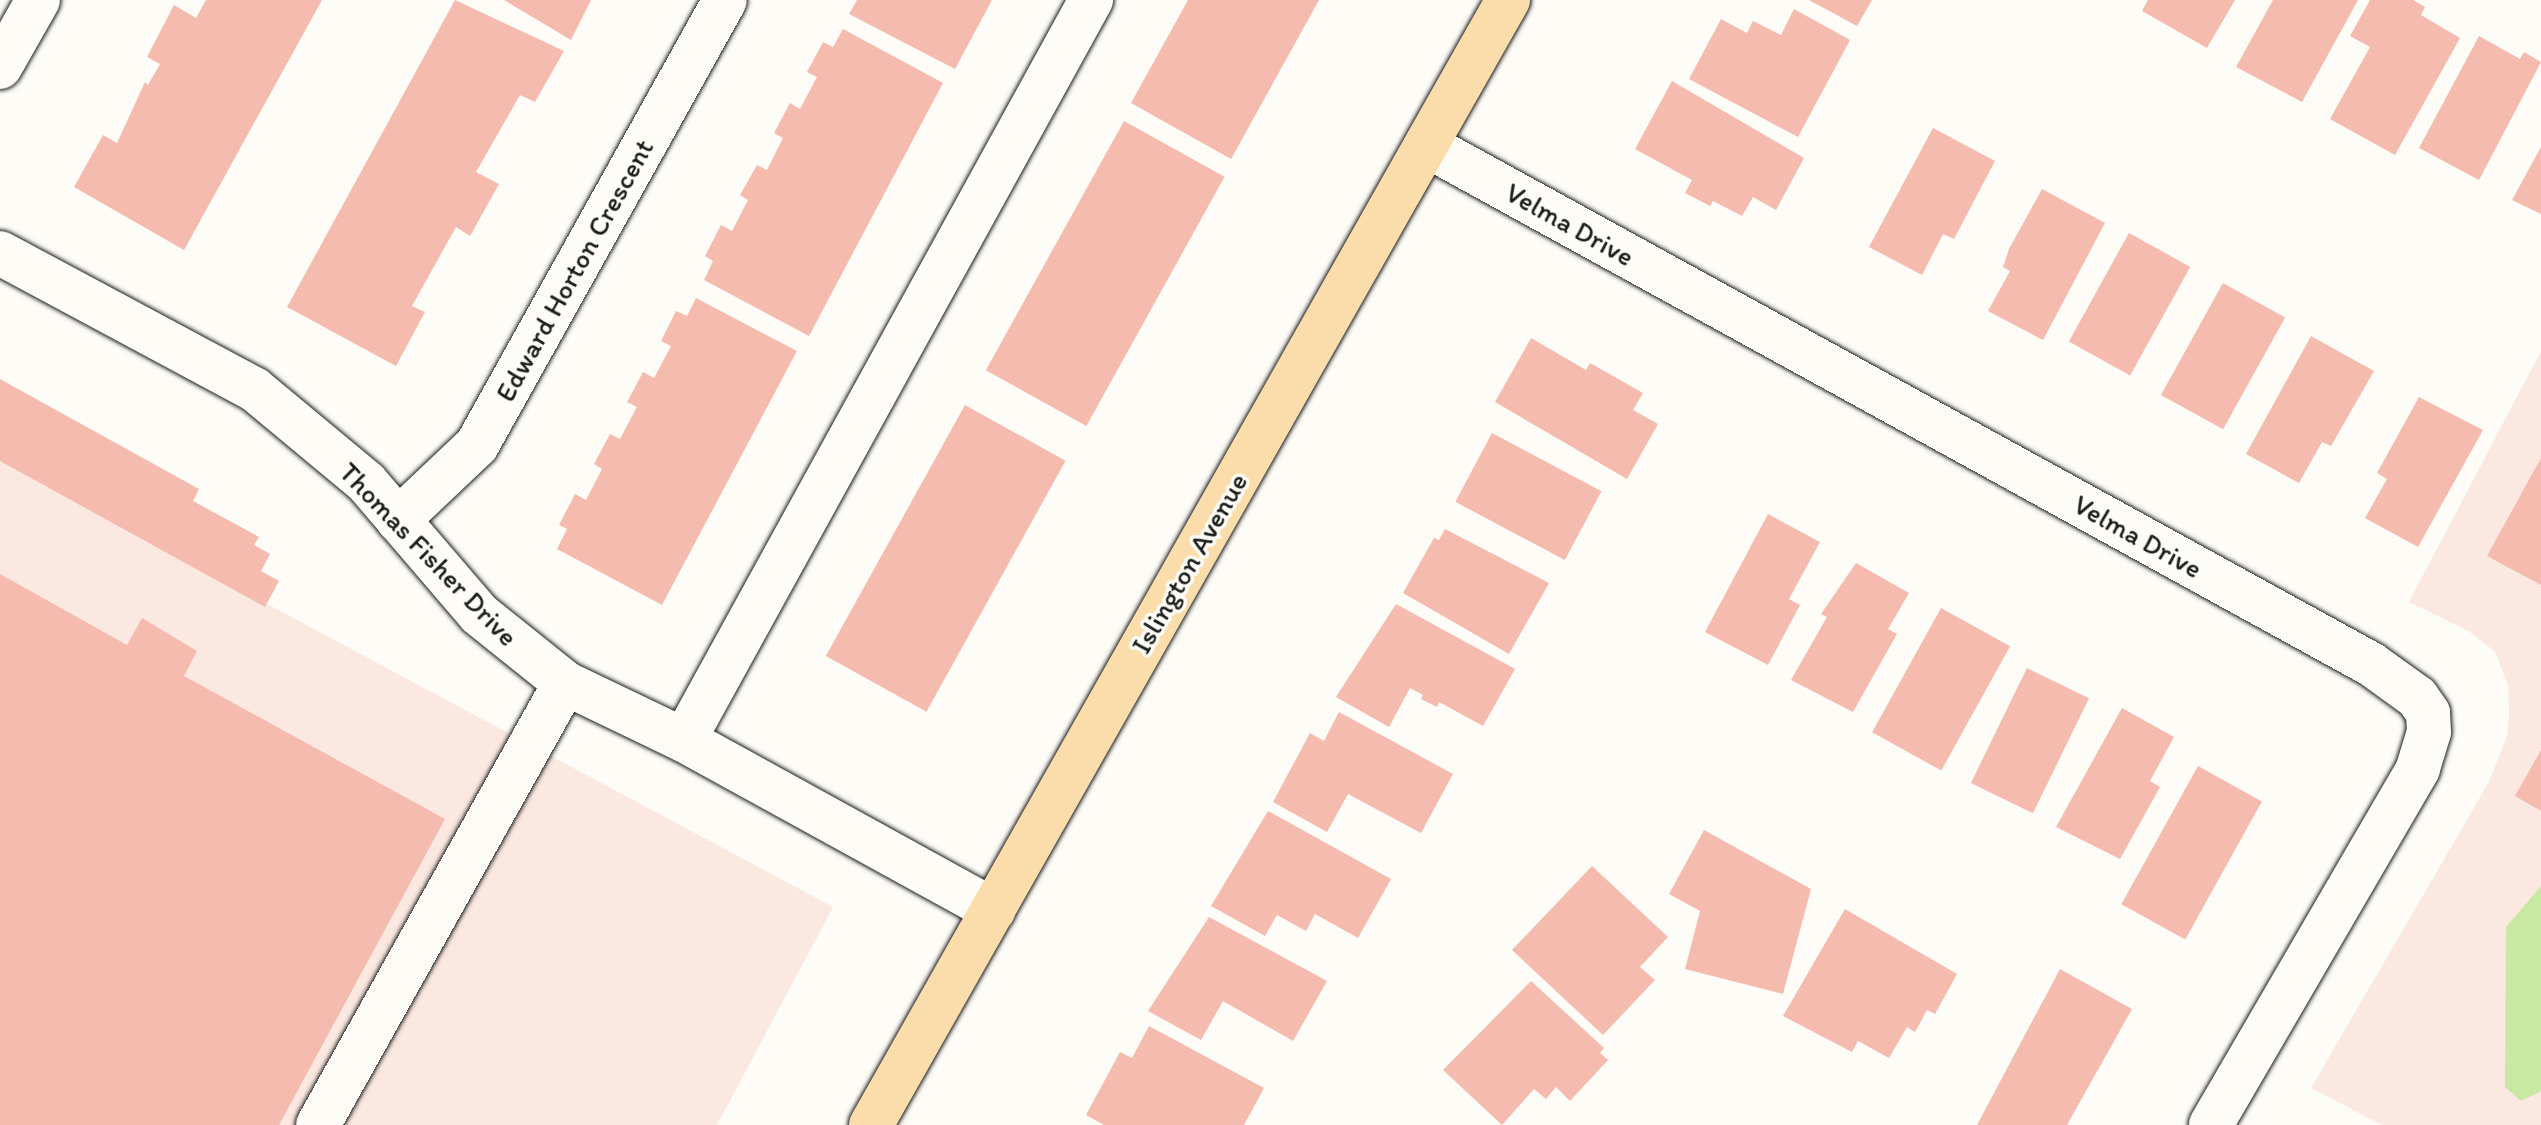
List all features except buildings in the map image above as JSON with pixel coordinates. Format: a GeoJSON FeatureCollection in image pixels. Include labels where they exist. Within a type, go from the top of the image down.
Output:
{"type":"FeatureCollection","features":[{"type":"Feature","properties":{"kind":"main road","name":"Islington Avenue"},"geometry":{"type":"LineString","coordinates":[[871,1125],[1508,0]]}},
{"type":"Feature","properties":{"kind":"street"},"geometry":{"type":"LineString","coordinates":[[0,67],[38,0]]}},
{"type":"Feature","properties":{"kind":"street","name":"Edward Horton Crescent"},"geometry":{"type":"LineString","coordinates":[[398,520],[477,445],[725,0]]}},
{"type":"Feature","properties":{"kind":"street"},"geometry":{"type":"LineString","coordinates":[[684,740],[1091,0]]}},
{"type":"Feature","properties":{"kind":"street","name":"Velma Drive"},"geometry":{"type":"LineString","coordinates":[[1426,145],[2371,664],[2417,697],[2428,713],[2429,732],[2418,769],[2211,1125]]}},
{"type":"Feature","properties":{"kind":"street","name":"Thomas Fisher Drive"},"geometry":{"type":"LineString","coordinates":[[0,253],[254,389],[366,482],[479,614],[565,683],[684,740],[993,910]]}},
{"type":"Feature","properties":{"kind":"street"},"geometry":{"type":"LineString","coordinates":[[318,1125],[565,683]]}},
{"type":"Feature","properties":{"kind":"shaded area"},"geometry":{"type":"Polygon","coordinates":[[[2541,351],[2541,1125],[2382,1125],[2311,1088],[2489,782],[2507,736],[2509,714],[2508,684],[2495,652],[2470,632],[2409,602],[2541,351]]]}},
{"type":"Feature","properties":{"kind":"shaded area"},"geometry":{"type":"Polygon","coordinates":[[[0,461],[833,907],[717,1125],[0,1125],[0,461]]]}},
{"type":"Feature","properties":{"kind":"green space"},"geometry":{"type":"Polygon","coordinates":[[[2541,886],[2541,1091],[2521,1101],[2505,1087],[2506,927],[2541,886]]]}}]}
